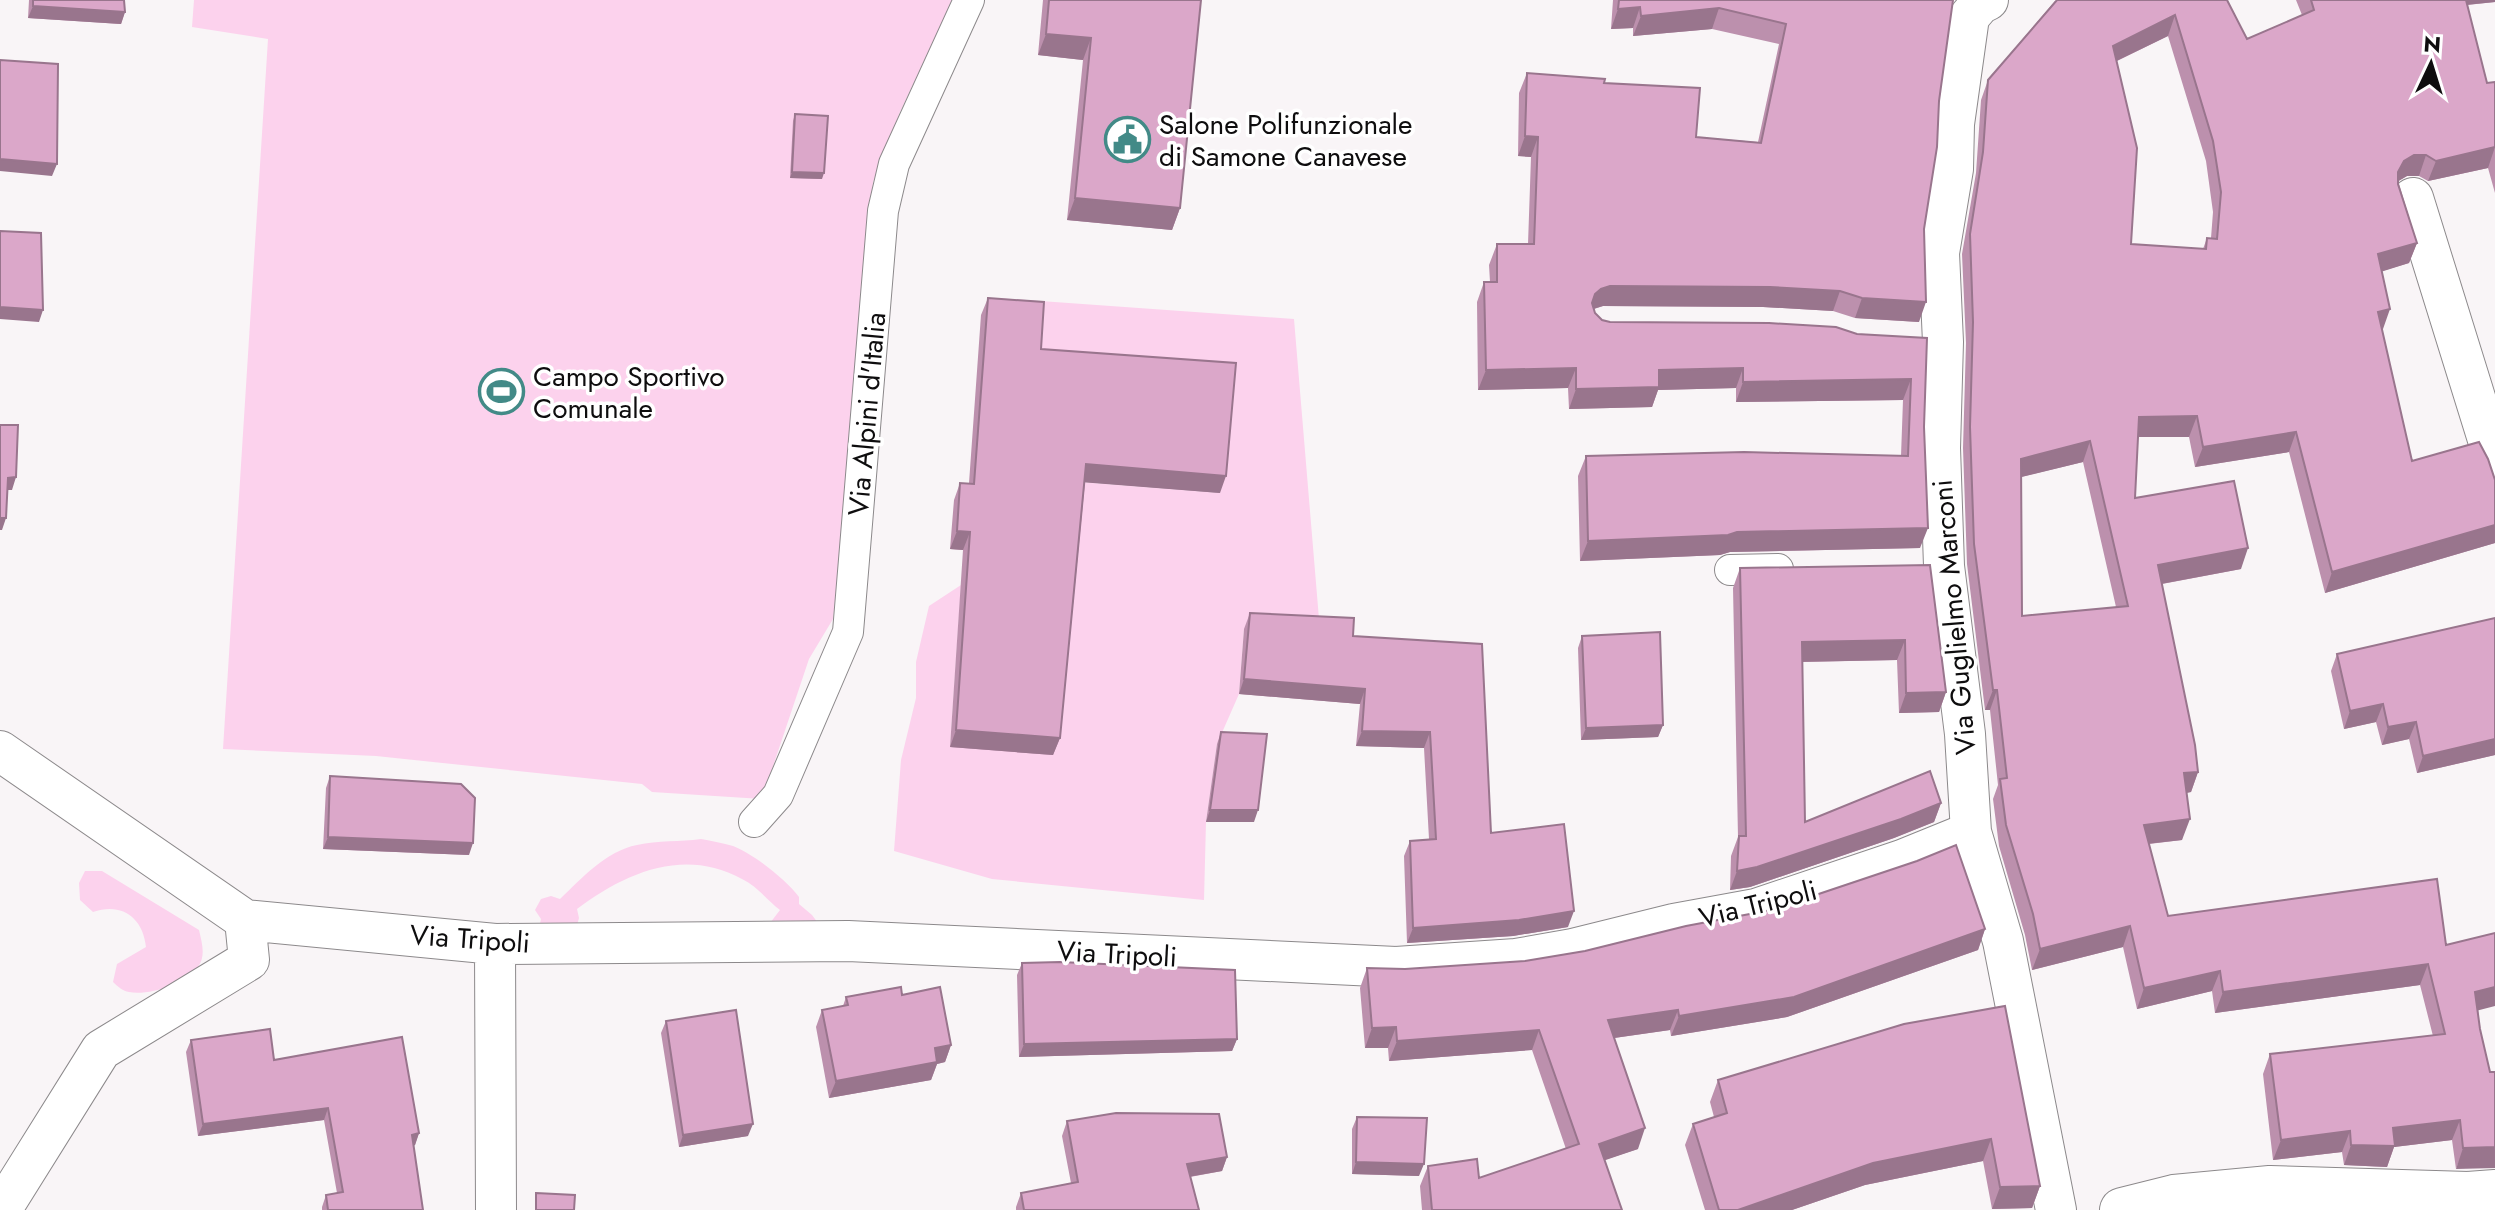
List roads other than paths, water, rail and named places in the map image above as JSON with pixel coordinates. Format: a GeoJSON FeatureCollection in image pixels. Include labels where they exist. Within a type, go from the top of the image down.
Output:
{"type":"FeatureCollection","features":[{"type":"Feature","properties":{"kind":"main road"},"geometry":{"type":"LineString","coordinates":[[2122,1210],[2174,1197],[2270,1188],[2468,1194],[2495,1192]]}},
{"type":"Feature","properties":{"kind":"street","name":"Via Alpini d'Italia"},"geometry":{"type":"LineString","coordinates":[[754,822],[778,795],[848,632],[883,211],[894,164],[969,0]]}},
{"type":"Feature","properties":{"kind":"street","name":"Via Guglielmo Marconi"},"geometry":{"type":"LineString","coordinates":[[1978,9],[1954,124],[1953,169],[1939,253],[1931,341],[1940,448],[1928,566],[1965,734],[1971,832],[2003,941],[2056,1210]]}},
{"type":"Feature","properties":{"kind":"street"},"geometry":{"type":"LineString","coordinates":[[2413,198],[2495,462]]}},
{"type":"Feature","properties":{"kind":"street"},"geometry":{"type":"LineString","coordinates":[[1730,570],[1806,568]]}},
{"type":"Feature","properties":{"kind":"street","name":"Via Tripoli"},"geometry":{"type":"LineString","coordinates":[[0,751],[245,920],[495,944],[848,941],[1396,967],[1516,959],[1756,909],[1902,860],[1971,832]]}},
{"type":"Feature","properties":{"kind":"street"},"geometry":{"type":"LineString","coordinates":[[1,1210],[101,1050],[249,960],[245,920]]}},
{"type":"Feature","properties":{"kind":"street"},"geometry":{"type":"LineString","coordinates":[[495,944],[496,1210]]}},
{"type":"Feature","properties":{"kind":"place","name":"Salone Polifunzionale di Samone Canavese"},"geometry":{"type":"Point","coordinates":[1128,140]}},
{"type":"Feature","properties":{"kind":"place","name":"Campo Sportivo Comunale"},"geometry":{"type":"Point","coordinates":[502,392]}}]}
